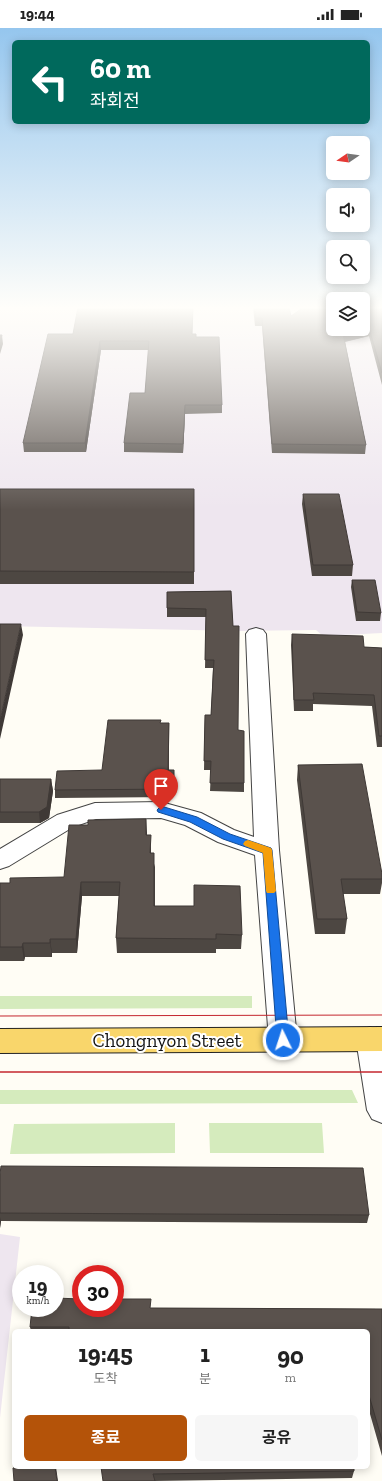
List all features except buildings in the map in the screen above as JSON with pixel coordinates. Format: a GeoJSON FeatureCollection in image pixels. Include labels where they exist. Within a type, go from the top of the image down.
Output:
{"type":"FeatureCollection","features":[{"type":"Feature","properties":{"kind":"main road","name":"Chongnyon Street"},"geometry":{"type":"LineString","coordinates":[[0,1040],[376,1039]]}},
{"type":"Feature","properties":{"kind":"street"},"geometry":{"type":"LineString","coordinates":[[256,634],[267,850],[283,1040]]}},
{"type":"Feature","properties":{"kind":"street"},"geometry":{"type":"LineString","coordinates":[[0,860],[65,821],[95,811],[161,810],[193,819],[226,836],[267,850]]}},
{"type":"Feature","properties":{"kind":"street"},"geometry":{"type":"LineString","coordinates":[[376,1039],[382,1110]]}},
{"type":"Feature","properties":{"kind":"shaded area"},"geometry":{"type":"Polygon","coordinates":[[[0,375],[382,375],[382,633],[323,636],[316,630],[241,631],[0,626],[0,375]]]}},
{"type":"Feature","properties":{"kind":"shaded area"},"geometry":{"type":"Polygon","coordinates":[[[0,1234],[20,1237],[17,1265],[12,1265],[12,1309],[0,1418],[0,1234]]]}},
{"type":"Feature","properties":{"kind":"green space"},"geometry":{"type":"Polygon","coordinates":[[[0,996],[252,996],[252,1008],[0,1009],[0,996]]]}},
{"type":"Feature","properties":{"kind":"green space"},"geometry":{"type":"Polygon","coordinates":[[[0,1090],[352,1090],[358,1103],[0,1104],[0,1090]]]}},
{"type":"Feature","properties":{"kind":"green space"},"geometry":{"type":"Polygon","coordinates":[[[175,1123],[175,1153],[10,1154],[14,1124],[175,1123]]]}},
{"type":"Feature","properties":{"kind":"green space"},"geometry":{"type":"Polygon","coordinates":[[[209,1123],[322,1123],[324,1153],[210,1153],[209,1123]]]}},
{"type":"Feature","properties":{"kind":"tram line"},"geometry":{"type":"LineString","coordinates":[[0,1016],[382,1015]]}},
{"type":"Feature","properties":{"kind":"tram line"},"geometry":{"type":"LineString","coordinates":[[0,1072],[382,1072]]}},
{"type":"Feature","properties":{"kind":"slow traffic"},"geometry":{"type":"LineString","coordinates":[[248,844],[267,850],[271,891]]}},
{"type":"Feature","properties":{"kind":"route"},"geometry":{"type":"LineString","coordinates":[[161,810],[193,819],[226,836],[267,850],[283,1040]]}}]}
